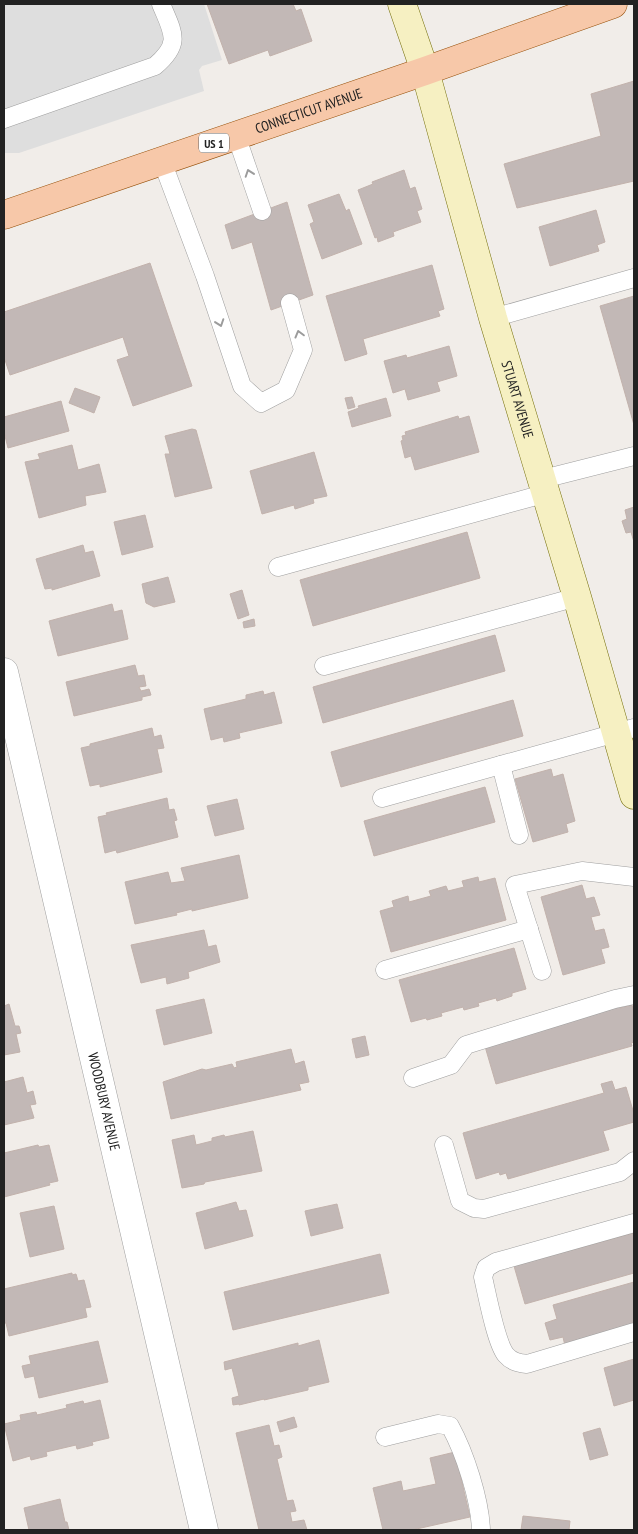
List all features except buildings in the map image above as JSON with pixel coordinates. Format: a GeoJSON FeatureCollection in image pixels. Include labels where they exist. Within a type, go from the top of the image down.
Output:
{"type":"FeatureCollection","features":[{"type":"Feature","properties":{"kind":"main road","name":"CONNECTICUT AVENUE"},"geometry":{"type":"LineString","coordinates":[[4,215],[425,71],[613,4]]}},
{"type":"Feature","properties":{"kind":"street","name":"STUART AVENUE"},"geometry":{"type":"LineString","coordinates":[[402,4],[425,71],[493,318],[578,597],[625,731],[634,795]]}},
{"type":"Feature","properties":{"kind":"street","name":"WOODBURY AVENUE"},"geometry":{"type":"LineString","coordinates":[[4,672],[204,1530]]}},
{"type":"Feature","properties":{"kind":"lane"},"geometry":{"type":"LineString","coordinates":[[4,119],[155,66],[167,56],[172,47],[173,39],[160,4]]}},
{"type":"Feature","properties":{"kind":"lane"},"geometry":{"type":"LineString","coordinates":[[236,135],[262,211]]}},
{"type":"Feature","properties":{"kind":"lane"},"geometry":{"type":"LineString","coordinates":[[162,161],[205,276],[242,386],[261,403],[286,390],[303,350],[290,303]]}},
{"type":"Feature","properties":{"kind":"lane"},"geometry":{"type":"LineString","coordinates":[[493,318],[634,278]]}},
{"type":"Feature","properties":{"kind":"lane"},"geometry":{"type":"LineString","coordinates":[[278,567],[545,486],[634,456]]}},
{"type":"Feature","properties":{"kind":"lane"},"geometry":{"type":"LineString","coordinates":[[324,666],[578,597]]}},
{"type":"Feature","properties":{"kind":"lane"},"geometry":{"type":"LineString","coordinates":[[382,798],[625,731]]}},
{"type":"Feature","properties":{"kind":"lane"},"geometry":{"type":"LineString","coordinates":[[501,765],[519,834]]}},
{"type":"Feature","properties":{"kind":"lane"},"geometry":{"type":"LineString","coordinates":[[542,970],[515,885],[582,871],[634,877]]}},
{"type":"Feature","properties":{"kind":"lane"},"geometry":{"type":"LineString","coordinates":[[385,970],[529,929]]}},
{"type":"Feature","properties":{"kind":"lane"},"geometry":{"type":"LineString","coordinates":[[413,1078],[451,1065],[466,1045],[634,995]]}},
{"type":"Feature","properties":{"kind":"lane"},"geometry":{"type":"LineString","coordinates":[[444,1145],[460,1202],[474,1208],[484,1209],[620,1172],[634,1162]]}},
{"type":"Feature","properties":{"kind":"lane"},"geometry":{"type":"LineString","coordinates":[[634,1223],[496,1262],[486,1268],[483,1277],[497,1334],[506,1355],[516,1363],[527,1364],[634,1332]]}},
{"type":"Feature","properties":{"kind":"lane"},"geometry":{"type":"LineString","coordinates":[[385,1437],[438,1424],[450,1426],[458,1441],[472,1484],[481,1530]]}},
{"type":"Feature","properties":{"kind":"shaded area"},"geometry":{"type":"Polygon","coordinates":[[[4,4],[204,4],[222,60],[202,66],[199,70],[204,91],[19,153],[4,153],[4,4]]]}}]}
